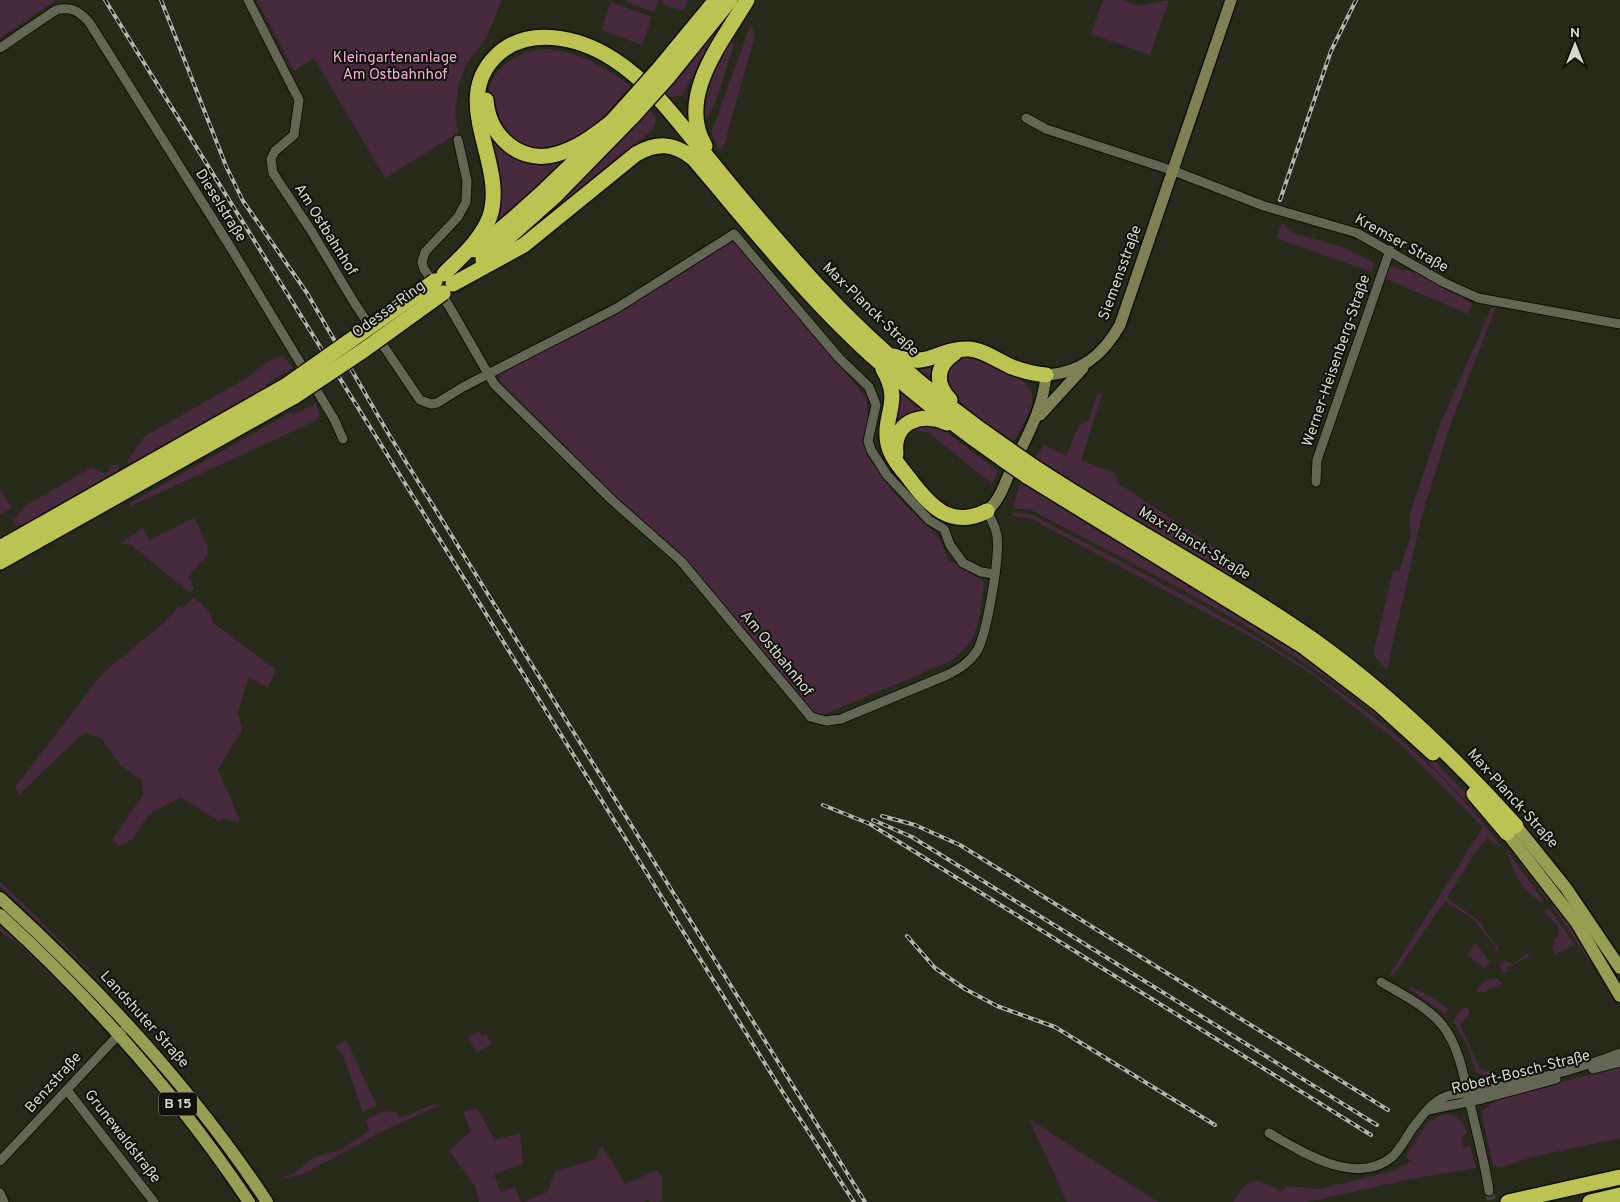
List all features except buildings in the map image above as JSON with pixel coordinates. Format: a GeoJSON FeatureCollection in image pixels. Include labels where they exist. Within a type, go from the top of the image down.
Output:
{"type":"FeatureCollection","features":[{"type":"Feature","properties":{"kind":"highway","name":"Odessa-Ring"},"geometry":{"type":"LineString","coordinates":[[663,73],[716,0]]}},
{"type":"Feature","properties":{"kind":"highway","name":"Odessa-Ring"},"geometry":{"type":"LineString","coordinates":[[0,562],[291,391],[444,283],[554,197],[730,0]]}},
{"type":"Feature","properties":{"kind":"highway"},"geometry":{"type":"LineString","coordinates":[[724,176],[697,133],[695,104],[703,77],[747,0]]}},
{"type":"Feature","properties":{"kind":"highway"},"geometry":{"type":"LineString","coordinates":[[444,283],[476,241],[489,217],[493,199],[492,182],[478,120],[477,94],[479,84],[487,67],[502,50],[513,43],[535,38],[564,39],[596,50],[612,58],[650,88],[724,176]]}},
{"type":"Feature","properties":{"kind":"highway"},"geometry":{"type":"LineString","coordinates":[[614,121],[592,137],[567,151],[556,155],[531,156],[506,144],[490,124],[485,98],[489,82],[495,70],[504,60],[525,48],[536,46],[562,47],[593,56],[632,82],[654,105],[696,154],[752,227]]}},
{"type":"Feature","properties":{"kind":"highway","name":"Odessa-Ring"},"geometry":{"type":"LineString","coordinates":[[444,283],[544,191],[614,121],[630,110]]}},
{"type":"Feature","properties":{"kind":"highway"},"geometry":{"type":"LineString","coordinates":[[444,283],[524,245],[550,226],[621,166],[651,146],[674,147],[693,158],[752,227]]}},
{"type":"Feature","properties":{"kind":"highway","name":"Max-Planck-Straße"},"geometry":{"type":"LineString","coordinates":[[724,176],[806,273],[883,358]]}},
{"type":"Feature","properties":{"kind":"highway","name":"Max-Planck-Straße"},"geometry":{"type":"LineString","coordinates":[[752,227],[831,315],[962,423],[1029,470],[1260,604],[1352,669],[1425,731],[1512,829]]}},
{"type":"Feature","properties":{"kind":"highway"},"geometry":{"type":"LineString","coordinates":[[961,349],[949,357],[941,366],[938,384],[962,423]]}},
{"type":"Feature","properties":{"kind":"highway"},"geometry":{"type":"LineString","coordinates":[[987,511],[970,518],[953,517],[941,512],[927,501],[890,453],[888,432],[893,408],[892,390],[883,358],[921,361],[961,349],[976,351],[1012,367],[1046,375]]}},
{"type":"Feature","properties":{"kind":"highway","name":"Odessa-Ring"},"geometry":{"type":"LineString","coordinates":[[0,548],[184,446],[291,391]]}},
{"type":"Feature","properties":{"kind":"highway"},"geometry":{"type":"LineString","coordinates":[[897,463],[895,452],[897,436],[910,421],[928,417],[962,423]]}},
{"type":"Feature","properties":{"kind":"highway"},"geometry":{"type":"LineString","coordinates":[[1508,1202],[1620,1177]]}},
{"type":"Feature","properties":{"kind":"highway"},"geometry":{"type":"LineString","coordinates":[[1590,1202],[1620,1195]]}},
{"type":"Feature","properties":{"kind":"main road","name":"Max-Planck-Straße"},"geometry":{"type":"LineString","coordinates":[[1512,829],[1566,888],[1620,968]]}},
{"type":"Feature","properties":{"kind":"main road","name":"Max-Planck-Straße"},"geometry":{"type":"LineString","coordinates":[[1512,829],[1576,922],[1620,996]]}},
{"type":"Feature","properties":{"kind":"main road","name":"Landshuter Straße"},"geometry":{"type":"LineString","coordinates":[[0,898],[57,950],[129,1024],[204,1114],[267,1202]]}},
{"type":"Feature","properties":{"kind":"main road","name":"Landshuter Straße"},"geometry":{"type":"LineString","coordinates":[[0,915],[49,960],[119,1035],[192,1122],[249,1202]]}},
{"type":"Feature","properties":{"kind":"street","name":"Am Ostbahnhof"},"geometry":{"type":"LineString","coordinates":[[248,0],[299,100],[294,134],[276,151],[271,159],[273,172],[312,232],[354,304],[420,400],[431,404],[437,403],[617,308],[734,234],[840,358],[869,387],[876,405],[868,441],[871,450],[887,475],[929,520],[944,529],[950,545],[963,563],[982,572],[994,574]]}},
{"type":"Feature","properties":{"kind":"street","name":"Siemensstraße"},"geometry":{"type":"LineString","coordinates":[[1046,375],[1066,372],[1088,363],[1109,344],[1120,325],[1231,0]]}},
{"type":"Feature","properties":{"kind":"street","name":"Dieselstraße"},"geometry":{"type":"LineString","coordinates":[[0,48],[56,10],[65,8],[74,10],[89,22],[255,287],[331,413],[343,439]]}},
{"type":"Feature","properties":{"kind":"street"},"geometry":{"type":"LineString","coordinates":[[1026,118],[1046,128],[1174,171]]}},
{"type":"Feature","properties":{"kind":"street","name":"Am Ostbahnhof"},"geometry":{"type":"LineString","coordinates":[[458,140],[467,181],[466,202],[458,217],[430,244],[422,262],[424,269],[449,306],[494,384],[613,501],[681,561],[806,713],[816,720],[841,719],[947,675],[965,664],[977,650],[983,637],[994,574],[998,539],[987,511]]}},
{"type":"Feature","properties":{"kind":"street","name":"Kremser Straße"},"geometry":{"type":"LineString","coordinates":[[1174,171],[1264,206],[1304,219],[1342,227],[1390,250],[1445,283],[1478,298],[1620,324]]}},
{"type":"Feature","properties":{"kind":"street","name":"Werner-Heisenberg-Straße"},"geometry":{"type":"LineString","coordinates":[[1316,482],[1317,460],[1390,250]]}},
{"type":"Feature","properties":{"kind":"street"},"geometry":{"type":"LineString","coordinates":[[1036,419],[1088,363]]}},
{"type":"Feature","properties":{"kind":"street"},"geometry":{"type":"LineString","coordinates":[[987,511],[1000,497],[1009,472],[1036,419],[1044,391],[1046,375]]}},
{"type":"Feature","properties":{"kind":"street","name":"Robert-Bosch-Straße"},"geometry":{"type":"LineString","coordinates":[[1381,982],[1427,1012],[1441,1024],[1457,1051],[1468,1097]]}},
{"type":"Feature","properties":{"kind":"street","name":"Benzstraße"},"geometry":{"type":"LineString","coordinates":[[0,1161],[129,1024]]}},
{"type":"Feature","properties":{"kind":"street","name":"Robert-Bosch-Straße"},"geometry":{"type":"LineString","coordinates":[[1468,1097],[1573,1069],[1620,1053]]}},
{"type":"Feature","properties":{"kind":"street","name":"Robert-Bosch-Straße"},"geometry":{"type":"LineString","coordinates":[[1270,1133],[1328,1163],[1362,1169],[1391,1157],[1435,1102],[1447,1096],[1468,1097],[1620,1062]]}},
{"type":"Feature","properties":{"kind":"street","name":"Grunewaldstraße"},"geometry":{"type":"LineString","coordinates":[[67,1090],[154,1202]]}},
{"type":"Feature","properties":{"kind":"street"},"geometry":{"type":"LineString","coordinates":[[1468,1097],[1489,1191]]}},
{"type":"Feature","properties":{"kind":"street"},"geometry":{"type":"LineString","coordinates":[[0,1193],[4,1202]]}},
{"type":"Feature","properties":{"kind":"green space"},"geometry":{"type":"Polygon","coordinates":[[[0,0],[56,0],[0,38],[0,0]]]}},
{"type":"Feature","properties":{"kind":"green space","name":"Kleingartenanlage Am Ostbahnhof"},"geometry":{"type":"Polygon","coordinates":[[[257,0],[502,0],[486,38],[467,63],[459,83],[455,111],[458,133],[385,178],[314,58],[294,71],[257,0]]]}},
{"type":"Feature","properties":{"kind":"green space"},"geometry":{"type":"Polygon","coordinates":[[[627,0],[659,0],[654,12],[626,2],[627,0]]]}},
{"type":"Feature","properties":{"kind":"green space"},"geometry":{"type":"Polygon","coordinates":[[[663,0],[688,0],[683,11],[662,4],[663,0]]]}},
{"type":"Feature","properties":{"kind":"green space"},"geometry":{"type":"Polygon","coordinates":[[[1103,0],[1123,0],[1138,6],[1169,0],[1150,55],[1091,34],[1103,0]]]}},
{"type":"Feature","properties":{"kind":"green space"},"geometry":{"type":"Polygon","coordinates":[[[611,2],[652,17],[642,45],[601,30],[611,2]]]}},
{"type":"Feature","properties":{"kind":"green space"},"geometry":{"type":"Polygon","coordinates":[[[722,21],[724,25],[691,78],[683,95],[667,98],[662,94],[722,21]]]}},
{"type":"Feature","properties":{"kind":"green space"},"geometry":{"type":"Polygon","coordinates":[[[751,24],[755,36],[724,145],[719,150],[711,133],[751,24]]]}},
{"type":"Feature","properties":{"kind":"green space"},"geometry":{"type":"Polygon","coordinates":[[[728,41],[734,44],[716,101],[700,132],[705,86],[728,41]]]}},
{"type":"Feature","properties":{"kind":"green space"},"geometry":{"type":"Polygon","coordinates":[[[543,49],[579,56],[601,66],[631,86],[591,130],[571,145],[535,152],[501,134],[492,109],[490,90],[492,80],[505,64],[524,54],[543,49]]]}},
{"type":"Feature","properties":{"kind":"green space"},"geometry":{"type":"Polygon","coordinates":[[[650,109],[656,119],[654,128],[537,229],[518,242],[514,240],[594,166],[650,109]]]}},
{"type":"Feature","properties":{"kind":"green space"},"geometry":{"type":"Polygon","coordinates":[[[484,119],[498,141],[572,157],[492,230],[484,119]]]}},
{"type":"Feature","properties":{"kind":"green space"},"geometry":{"type":"Polygon","coordinates":[[[1282,223],[1292,233],[1343,247],[1374,263],[1371,272],[1276,238],[1282,223]]]}},
{"type":"Feature","properties":{"kind":"green space"},"geometry":{"type":"Polygon","coordinates":[[[732,240],[776,287],[867,399],[868,420],[863,439],[867,456],[894,493],[939,538],[949,561],[959,565],[984,582],[979,617],[973,637],[959,654],[948,662],[821,716],[813,713],[678,551],[617,499],[500,383],[499,375],[588,328],[675,277],[732,240]]]}},
{"type":"Feature","properties":{"kind":"green space"},"geometry":{"type":"Polygon","coordinates":[[[1390,264],[1399,269],[1426,275],[1472,303],[1468,314],[1384,278],[1390,264]]]}},
{"type":"Feature","properties":{"kind":"green space"},"geometry":{"type":"Polygon","coordinates":[[[1492,307],[1496,307],[1451,423],[1422,515],[1387,670],[1373,654],[1393,571],[1400,570],[1411,535],[1409,516],[1441,422],[1492,307]]]}},
{"type":"Feature","properties":{"kind":"green space"},"geometry":{"type":"Polygon","coordinates":[[[283,355],[293,368],[271,381],[256,395],[130,465],[127,461],[145,436],[250,376],[266,363],[283,355]]]}},
{"type":"Feature","properties":{"kind":"green space"},"geometry":{"type":"Polygon","coordinates":[[[966,357],[992,364],[1028,386],[1032,394],[1030,411],[1013,442],[996,432],[948,392],[944,372],[956,360],[966,357]]]}},
{"type":"Feature","properties":{"kind":"green space"},"geometry":{"type":"Polygon","coordinates":[[[937,360],[934,384],[913,366],[937,360]]]}},
{"type":"Feature","properties":{"kind":"green space"},"geometry":{"type":"Polygon","coordinates":[[[896,386],[928,412],[898,427],[892,427],[896,386]]]}},
{"type":"Feature","properties":{"kind":"green space"},"geometry":{"type":"Polygon","coordinates":[[[1097,393],[1102,395],[1081,460],[1115,473],[1118,483],[1241,565],[1231,579],[1035,458],[1044,445],[1066,456],[1079,425],[1089,420],[1097,393]]]}},
{"type":"Feature","properties":{"kind":"green space"},"geometry":{"type":"Polygon","coordinates":[[[316,403],[320,415],[315,421],[131,506],[130,503],[291,412],[293,415],[316,403]]]}},
{"type":"Feature","properties":{"kind":"green space"},"geometry":{"type":"Polygon","coordinates":[[[911,424],[937,425],[998,471],[992,484],[929,433],[905,429],[911,424]]]}},
{"type":"Feature","properties":{"kind":"green space"},"geometry":{"type":"Polygon","coordinates":[[[109,465],[119,465],[119,472],[21,527],[12,522],[26,505],[91,468],[104,473],[110,471],[109,465]]]}},
{"type":"Feature","properties":{"kind":"green space"},"geometry":{"type":"Polygon","coordinates":[[[1020,483],[1113,536],[1300,650],[1404,732],[1435,761],[1497,827],[1500,839],[1435,769],[1400,736],[1324,676],[1202,600],[1031,510],[1013,508],[1020,483]]]}},
{"type":"Feature","properties":{"kind":"green space"},"geometry":{"type":"Polygon","coordinates":[[[0,490],[12,508],[0,515],[0,490]]]}},
{"type":"Feature","properties":{"kind":"green space"},"geometry":{"type":"Polygon","coordinates":[[[1013,512],[1033,515],[1224,618],[1286,655],[1345,695],[1401,740],[1453,789],[1500,845],[1499,847],[1487,838],[1472,857],[1447,898],[1479,921],[1498,949],[1494,952],[1496,948],[1473,919],[1445,901],[1393,976],[1390,974],[1483,827],[1397,741],[1313,675],[1260,642],[1030,518],[1012,516],[1013,512]]]}},
{"type":"Feature","properties":{"kind":"green space"},"geometry":{"type":"Polygon","coordinates":[[[194,518],[208,547],[207,556],[188,576],[194,588],[190,593],[131,545],[120,544],[143,527],[149,540],[194,518]]]}},
{"type":"Feature","properties":{"kind":"green space"},"geometry":{"type":"Polygon","coordinates":[[[193,597],[209,611],[213,623],[276,669],[268,688],[249,677],[238,712],[242,730],[218,769],[240,821],[237,823],[224,818],[218,821],[181,797],[148,815],[133,839],[119,846],[112,840],[143,795],[142,780],[121,766],[102,739],[87,733],[81,735],[19,795],[15,787],[103,673],[166,621],[179,606],[183,608],[193,597]]]}},
{"type":"Feature","properties":{"kind":"green space"},"geometry":{"type":"Polygon","coordinates":[[[1508,840],[1552,899],[1548,901],[1513,854],[1508,846],[1508,840]]]}},
{"type":"Feature","properties":{"kind":"green space"},"geometry":{"type":"Polygon","coordinates":[[[1508,850],[1545,903],[1531,895],[1515,874],[1508,850]]]}},
{"type":"Feature","properties":{"kind":"green space"},"geometry":{"type":"Polygon","coordinates":[[[0,882],[33,913],[117,998],[0,886],[0,882]]]}},
{"type":"Feature","properties":{"kind":"green space"},"geometry":{"type":"Polygon","coordinates":[[[1556,904],[1584,945],[1602,979],[1552,906],[1556,904]]]}},
{"type":"Feature","properties":{"kind":"green space"},"geometry":{"type":"Polygon","coordinates":[[[1549,908],[1575,945],[1555,954],[1552,946],[1555,945],[1553,940],[1559,935],[1559,931],[1556,924],[1544,911],[1549,908]]]}},
{"type":"Feature","properties":{"kind":"green space"},"geometry":{"type":"Polygon","coordinates":[[[0,918],[73,997],[21,946],[0,931],[0,918]]]}},
{"type":"Feature","properties":{"kind":"green space"},"geometry":{"type":"Polygon","coordinates":[[[1475,943],[1490,962],[1485,968],[1467,955],[1475,943]]]}},
{"type":"Feature","properties":{"kind":"green space"},"geometry":{"type":"Polygon","coordinates":[[[1528,953],[1530,956],[1506,968],[1509,972],[1502,972],[1499,965],[1505,960],[1512,964],[1528,953]]]}},
{"type":"Feature","properties":{"kind":"green space"},"geometry":{"type":"Polygon","coordinates":[[[1496,978],[1503,983],[1482,993],[1476,991],[1485,981],[1496,978]]]}},
{"type":"Feature","properties":{"kind":"green space"},"geometry":{"type":"Polygon","coordinates":[[[1407,987],[1416,989],[1433,998],[1448,1008],[1447,1012],[1445,1014],[1407,987]]]}},
{"type":"Feature","properties":{"kind":"green space"},"geometry":{"type":"Polygon","coordinates":[[[1463,1007],[1467,1008],[1470,1013],[1460,1025],[1480,1069],[1496,1073],[1487,1076],[1476,1072],[1467,1045],[1453,1021],[1463,1007]]]}},
{"type":"Feature","properties":{"kind":"green space"},"geometry":{"type":"Polygon","coordinates":[[[479,1031],[482,1036],[486,1034],[492,1044],[477,1053],[468,1038],[479,1031]]]}},
{"type":"Feature","properties":{"kind":"green space"},"geometry":{"type":"Polygon","coordinates":[[[346,1040],[377,1105],[363,1112],[343,1056],[335,1046],[346,1040]]]}},
{"type":"Feature","properties":{"kind":"green space"},"geometry":{"type":"Polygon","coordinates":[[[139,1049],[181,1094],[261,1202],[256,1202],[226,1158],[139,1049]]]}},
{"type":"Feature","properties":{"kind":"green space"},"geometry":{"type":"Polygon","coordinates":[[[1620,1067],[1620,1138],[1532,1157],[1500,1168],[1493,1165],[1482,1111],[1499,1098],[1620,1067]]]}},
{"type":"Feature","properties":{"kind":"green space"},"geometry":{"type":"Polygon","coordinates":[[[434,1104],[441,1105],[389,1128],[303,1174],[283,1179],[284,1176],[291,1175],[315,1157],[340,1150],[369,1131],[366,1120],[384,1111],[396,1112],[401,1118],[434,1104]]]}},
{"type":"Feature","properties":{"kind":"green space"},"geometry":{"type":"Polygon","coordinates":[[[477,1108],[495,1140],[520,1133],[523,1163],[494,1175],[501,1192],[515,1187],[521,1202],[479,1202],[475,1186],[449,1151],[471,1131],[463,1112],[477,1108]]]}},
{"type":"Feature","properties":{"kind":"green space"},"geometry":{"type":"Polygon","coordinates":[[[1444,1114],[1457,1116],[1464,1125],[1467,1134],[1461,1136],[1463,1147],[1470,1146],[1476,1168],[1411,1179],[1308,1202],[1233,1202],[1244,1187],[1254,1181],[1265,1183],[1281,1192],[1287,1186],[1319,1189],[1394,1171],[1411,1161],[1406,1156],[1428,1122],[1444,1114]]]}},
{"type":"Feature","properties":{"kind":"green space"},"geometry":{"type":"Polygon","coordinates":[[[1029,1119],[1158,1202],[1067,1202],[1029,1119]]]}},
{"type":"Feature","properties":{"kind":"green space"},"geometry":{"type":"Polygon","coordinates":[[[602,1146],[625,1184],[658,1170],[662,1178],[662,1201],[650,1202],[648,1199],[644,1202],[524,1202],[547,1192],[556,1171],[596,1159],[598,1150],[602,1146]]]}},
{"type":"Feature","properties":{"kind":"tunnel"},"geometry":{"type":"LineString","coordinates":[[1489,1191],[1492,1202]]}},
{"type":"Feature","properties":{"kind":"railway"},"geometry":{"type":"LineString","coordinates":[[105,0],[782,1091],[854,1202]]}},
{"type":"Feature","properties":{"kind":"railway"},"geometry":{"type":"LineString","coordinates":[[161,0],[226,166],[243,201],[307,293],[388,433],[865,1202]]}},
{"type":"Feature","properties":{"kind":"railway"},"geometry":{"type":"LineString","coordinates":[[1280,200],[1331,51],[1356,0]]}},
{"type":"Feature","properties":{"kind":"railway"},"geometry":{"type":"LineString","coordinates":[[823,805],[870,824],[1371,1135]]}},
{"type":"Feature","properties":{"kind":"railway"},"geometry":{"type":"LineString","coordinates":[[882,816],[915,825],[960,845],[1388,1110]]}},
{"type":"Feature","properties":{"kind":"railway"},"geometry":{"type":"LineString","coordinates":[[873,820],[912,837],[1377,1125]]}},
{"type":"Feature","properties":{"kind":"railway"},"geometry":{"type":"LineString","coordinates":[[907,936],[935,968],[965,989],[997,1006],[1055,1027],[1215,1125]]}}]}
